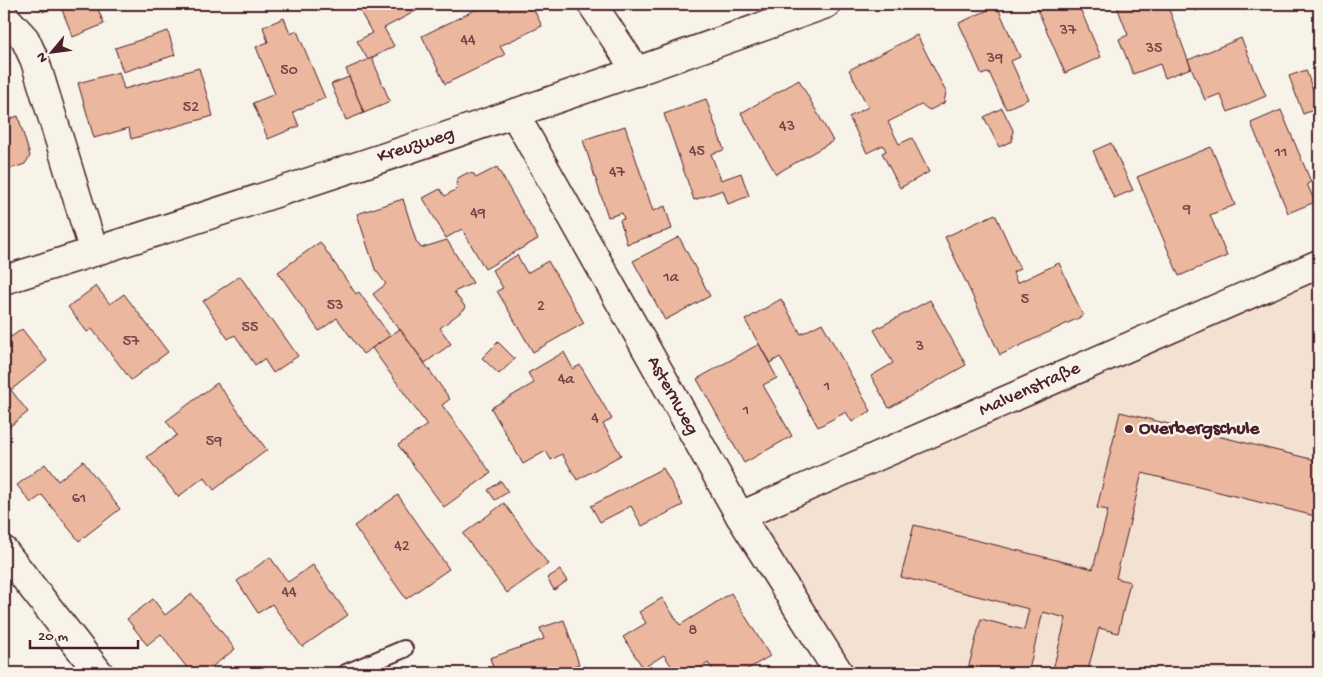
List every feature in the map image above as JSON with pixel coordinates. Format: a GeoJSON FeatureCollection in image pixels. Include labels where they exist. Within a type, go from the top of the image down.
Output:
{"type":"FeatureCollection","features":[{"type":"Feature","properties":{"kind":"street"},"geometry":{"type":"LineString","coordinates":[[592,4],[637,72]]}},
{"type":"Feature","properties":{"kind":"street","name":"Kreuzweg"},"geometry":{"type":"LineString","coordinates":[[4,280],[514,114],[826,4]]}},
{"type":"Feature","properties":{"kind":"street"},"geometry":{"type":"LineString","coordinates":[[4,16],[25,39],[35,62],[94,252]]}},
{"type":"Feature","properties":{"kind":"street","name":"Asternweg"},"geometry":{"type":"LineString","coordinates":[[514,114],[740,516],[839,673]]}},
{"type":"Feature","properties":{"kind":"street","name":"Malvenstraße"},"geometry":{"type":"LineString","coordinates":[[740,516],[1319,264]]}},
{"type":"Feature","properties":{"kind":"street"},"geometry":{"type":"LineString","coordinates":[[4,551],[99,673]]}},
{"type":"Feature","properties":{"kind":"lane"},"geometry":{"type":"LineString","coordinates":[[346,673],[404,649]]}},
{"type":"Feature","properties":{"kind":"shaded area","name":"Overbergschule"},"geometry":{"type":"Polygon","coordinates":[[[1319,264],[1319,673],[839,673],[740,516],[1319,264]]]}},
{"type":"Feature","properties":{"kind":"building"},"geometry":{"type":"Polygon","coordinates":[[[39,4],[96,4],[104,24],[73,37],[60,5],[43,12],[39,4]]]}},
{"type":"Feature","properties":{"kind":"building"},"geometry":{"type":"Polygon","coordinates":[[[356,4],[429,4],[384,28],[394,46],[368,60],[357,41],[372,33],[356,4]]]}},
{"type":"Feature","properties":{"kind":"building"},"geometry":{"type":"Polygon","coordinates":[[[487,4],[531,4],[542,26],[500,46],[505,55],[445,84],[422,36],[487,4]]]}},
{"type":"Feature","properties":{"kind":"building"},"geometry":{"type":"Polygon","coordinates":[[[1035,4],[1078,4],[1101,57],[1065,73],[1035,4]]]}},
{"type":"Feature","properties":{"kind":"building"},"geometry":{"type":"Polygon","coordinates":[[[1116,4],[1167,4],[1191,68],[1165,78],[1160,64],[1133,74],[1119,39],[1128,35],[1116,4]]]}},
{"type":"Feature","properties":{"kind":"building"},"geometry":{"type":"Polygon","coordinates":[[[1193,4],[1215,4],[1195,11],[1193,4]]]}},
{"type":"Feature","properties":{"kind":"building"},"geometry":{"type":"Polygon","coordinates":[[[997,6],[1020,57],[1011,61],[1028,99],[1006,109],[989,72],[982,75],[959,23],[997,6]]]}},
{"type":"Feature","properties":{"kind":"building"},"geometry":{"type":"Polygon","coordinates":[[[284,18],[290,34],[297,31],[325,98],[293,112],[299,126],[268,139],[253,103],[275,94],[256,47],[268,42],[263,27],[284,18]]]}},
{"type":"Feature","properties":{"kind":"building"},"geometry":{"type":"Polygon","coordinates":[[[168,31],[175,55],[123,72],[115,48],[168,31]]]}},
{"type":"Feature","properties":{"kind":"building"},"geometry":{"type":"Polygon","coordinates":[[[917,35],[946,92],[944,103],[930,110],[921,105],[888,122],[899,144],[912,138],[929,172],[900,188],[882,153],[886,151],[883,145],[867,153],[849,117],[868,107],[849,70],[917,35]]]}},
{"type":"Feature","properties":{"kind":"building"},"geometry":{"type":"Polygon","coordinates":[[[1241,38],[1266,96],[1228,112],[1220,94],[1205,100],[1188,60],[1241,38]]]}},
{"type":"Feature","properties":{"kind":"building"},"geometry":{"type":"Polygon","coordinates":[[[372,58],[390,102],[364,113],[346,69],[372,58]]]}},
{"type":"Feature","properties":{"kind":"building"},"geometry":{"type":"Polygon","coordinates":[[[199,68],[213,116],[131,139],[129,128],[94,138],[78,83],[119,72],[124,89],[199,68]]]}},
{"type":"Feature","properties":{"kind":"building"},"geometry":{"type":"Polygon","coordinates":[[[1306,70],[1319,108],[1303,114],[1289,76],[1306,70]]]}},
{"type":"Feature","properties":{"kind":"building"},"geometry":{"type":"Polygon","coordinates":[[[349,77],[364,113],[346,120],[331,84],[349,77]]]}},
{"type":"Feature","properties":{"kind":"building"},"geometry":{"type":"Polygon","coordinates":[[[799,80],[833,141],[776,174],[741,113],[799,80]]]}},
{"type":"Feature","properties":{"kind":"building"},"geometry":{"type":"Polygon","coordinates":[[[706,99],[724,150],[711,154],[721,180],[741,173],[749,196],[728,204],[723,190],[694,200],[664,114],[706,99]]]}},
{"type":"Feature","properties":{"kind":"building"},"geometry":{"type":"Polygon","coordinates":[[[1002,108],[1013,130],[1012,141],[999,147],[984,117],[1002,108]]]}},
{"type":"Feature","properties":{"kind":"building"},"geometry":{"type":"Polygon","coordinates":[[[1281,110],[1311,182],[1307,184],[1315,202],[1288,213],[1251,123],[1281,110]]]}},
{"type":"Feature","properties":{"kind":"building"},"geometry":{"type":"Polygon","coordinates":[[[18,116],[30,156],[25,164],[4,171],[4,121],[18,116]]]}},
{"type":"Feature","properties":{"kind":"building"},"geometry":{"type":"Polygon","coordinates":[[[1319,117],[1319,134],[1314,119],[1319,117]]]}},
{"type":"Feature","properties":{"kind":"building"},"geometry":{"type":"Polygon","coordinates":[[[625,126],[653,211],[665,206],[672,229],[627,244],[620,220],[624,219],[622,213],[608,217],[583,140],[625,126]]]}},
{"type":"Feature","properties":{"kind":"building"},"geometry":{"type":"Polygon","coordinates":[[[1111,143],[1133,190],[1114,198],[1093,151],[1111,143]]]}},
{"type":"Feature","properties":{"kind":"building"},"geometry":{"type":"Polygon","coordinates":[[[1211,147],[1235,205],[1210,215],[1227,256],[1179,276],[1137,177],[1211,147]]]}},
{"type":"Feature","properties":{"kind":"building"},"geometry":{"type":"Polygon","coordinates":[[[497,167],[538,239],[485,269],[462,229],[446,238],[423,198],[440,189],[445,196],[458,188],[456,184],[458,178],[467,173],[474,174],[476,178],[497,167]]]}},
{"type":"Feature","properties":{"kind":"building"},"geometry":{"type":"Polygon","coordinates":[[[403,199],[416,241],[421,248],[447,240],[473,283],[454,292],[466,308],[440,328],[451,344],[425,363],[373,294],[386,284],[375,269],[357,214],[403,199]]]}},
{"type":"Feature","properties":{"kind":"building"},"geometry":{"type":"Polygon","coordinates":[[[995,214],[1020,269],[1013,272],[1017,283],[1059,263],[1083,316],[1000,355],[945,237],[995,214]]]}},
{"type":"Feature","properties":{"kind":"building"},"geometry":{"type":"Polygon","coordinates":[[[679,237],[710,296],[665,320],[633,261],[679,237]]]}},
{"type":"Feature","properties":{"kind":"building"},"geometry":{"type":"Polygon","coordinates":[[[320,242],[356,294],[359,292],[390,336],[363,354],[337,318],[319,331],[278,272],[320,242]]]}},
{"type":"Feature","properties":{"kind":"building"},"geometry":{"type":"Polygon","coordinates":[[[517,255],[527,273],[548,261],[584,323],[533,352],[497,291],[503,288],[492,270],[517,255]]]}},
{"type":"Feature","properties":{"kind":"building"},"geometry":{"type":"Polygon","coordinates":[[[240,276],[270,320],[272,319],[298,356],[273,373],[264,359],[255,365],[235,335],[228,339],[203,301],[240,276]]]}},
{"type":"Feature","properties":{"kind":"building"},"geometry":{"type":"Polygon","coordinates":[[[96,286],[110,304],[124,294],[168,352],[131,380],[92,329],[87,332],[68,307],[96,286]]]}},
{"type":"Feature","properties":{"kind":"building"},"geometry":{"type":"Polygon","coordinates":[[[781,299],[801,334],[822,323],[871,411],[852,422],[846,412],[818,427],[780,357],[770,363],[745,320],[781,299]]]}},
{"type":"Feature","properties":{"kind":"building"},"geometry":{"type":"Polygon","coordinates":[[[930,300],[966,365],[889,408],[871,376],[893,363],[874,330],[930,300]]]}},
{"type":"Feature","properties":{"kind":"building"},"geometry":{"type":"Polygon","coordinates":[[[4,328],[11,337],[22,329],[47,361],[11,390],[28,412],[4,431],[4,328]]]}},
{"type":"Feature","properties":{"kind":"building"},"geometry":{"type":"Polygon","coordinates":[[[400,329],[450,399],[442,405],[491,473],[444,507],[398,445],[427,425],[372,348],[400,329]]]}},
{"type":"Feature","properties":{"kind":"building"},"geometry":{"type":"Polygon","coordinates":[[[498,342],[515,359],[499,374],[482,358],[498,342]]]}},
{"type":"Feature","properties":{"kind":"building"},"geometry":{"type":"Polygon","coordinates":[[[759,344],[777,378],[763,385],[792,436],[744,463],[697,379],[759,344]]]}},
{"type":"Feature","properties":{"kind":"building"},"geometry":{"type":"Polygon","coordinates":[[[564,352],[573,369],[580,365],[612,419],[603,424],[621,455],[577,480],[562,454],[551,460],[546,451],[523,464],[491,408],[534,383],[528,373],[564,352]]]}},
{"type":"Feature","properties":{"kind":"building"},"geometry":{"type":"Polygon","coordinates":[[[217,383],[267,450],[214,490],[204,477],[178,497],[147,457],[177,435],[166,421],[217,383]]]}},
{"type":"Feature","properties":{"kind":"building"},"geometry":{"type":"Polygon","coordinates":[[[1120,412],[1319,461],[1319,517],[1142,473],[1116,578],[1130,582],[1118,633],[1099,628],[1087,673],[1052,673],[1066,618],[1043,612],[1028,673],[967,673],[981,619],[1024,630],[1029,609],[901,577],[914,525],[1093,569],[1108,510],[1097,508],[1120,412]]]}},
{"type":"Feature","properties":{"kind":"building"},"geometry":{"type":"Polygon","coordinates":[[[83,461],[120,509],[79,541],[42,495],[31,503],[17,485],[45,464],[58,481],[83,461]]]}},
{"type":"Feature","properties":{"kind":"building"},"geometry":{"type":"Polygon","coordinates":[[[663,468],[683,505],[642,526],[631,506],[600,522],[591,506],[663,468]]]}},
{"type":"Feature","properties":{"kind":"building"},"geometry":{"type":"Polygon","coordinates":[[[501,481],[508,492],[495,500],[488,490],[501,481]]]}},
{"type":"Feature","properties":{"kind":"building"},"geometry":{"type":"Polygon","coordinates":[[[398,495],[449,569],[406,599],[354,526],[398,495]]]}},
{"type":"Feature","properties":{"kind":"building"},"geometry":{"type":"Polygon","coordinates":[[[504,503],[548,564],[507,593],[463,534],[504,503]]]}},
{"type":"Feature","properties":{"kind":"building"},"geometry":{"type":"Polygon","coordinates":[[[270,557],[288,582],[313,565],[348,615],[302,647],[272,604],[258,613],[237,581],[270,557]]]}},
{"type":"Feature","properties":{"kind":"building"},"geometry":{"type":"Polygon","coordinates":[[[560,570],[567,581],[554,590],[547,578],[560,570]]]}},
{"type":"Feature","properties":{"kind":"building"},"geometry":{"type":"Polygon","coordinates":[[[731,593],[770,656],[741,673],[715,673],[708,663],[692,673],[676,673],[664,655],[643,668],[623,637],[646,623],[639,612],[662,598],[680,625],[731,593]]]}},
{"type":"Feature","properties":{"kind":"building"},"geometry":{"type":"Polygon","coordinates":[[[192,594],[235,649],[204,673],[191,673],[161,634],[147,645],[127,619],[153,599],[165,615],[192,594]]]}},
{"type":"Feature","properties":{"kind":"building"},"geometry":{"type":"Polygon","coordinates":[[[564,620],[579,664],[562,670],[563,673],[495,673],[490,658],[544,639],[540,628],[564,620]]]}},
{"type":"Feature","properties":{"kind":"place","name":"Overbergschule"},"geometry":{"type":"Point","coordinates":[1129,429]}}]}
